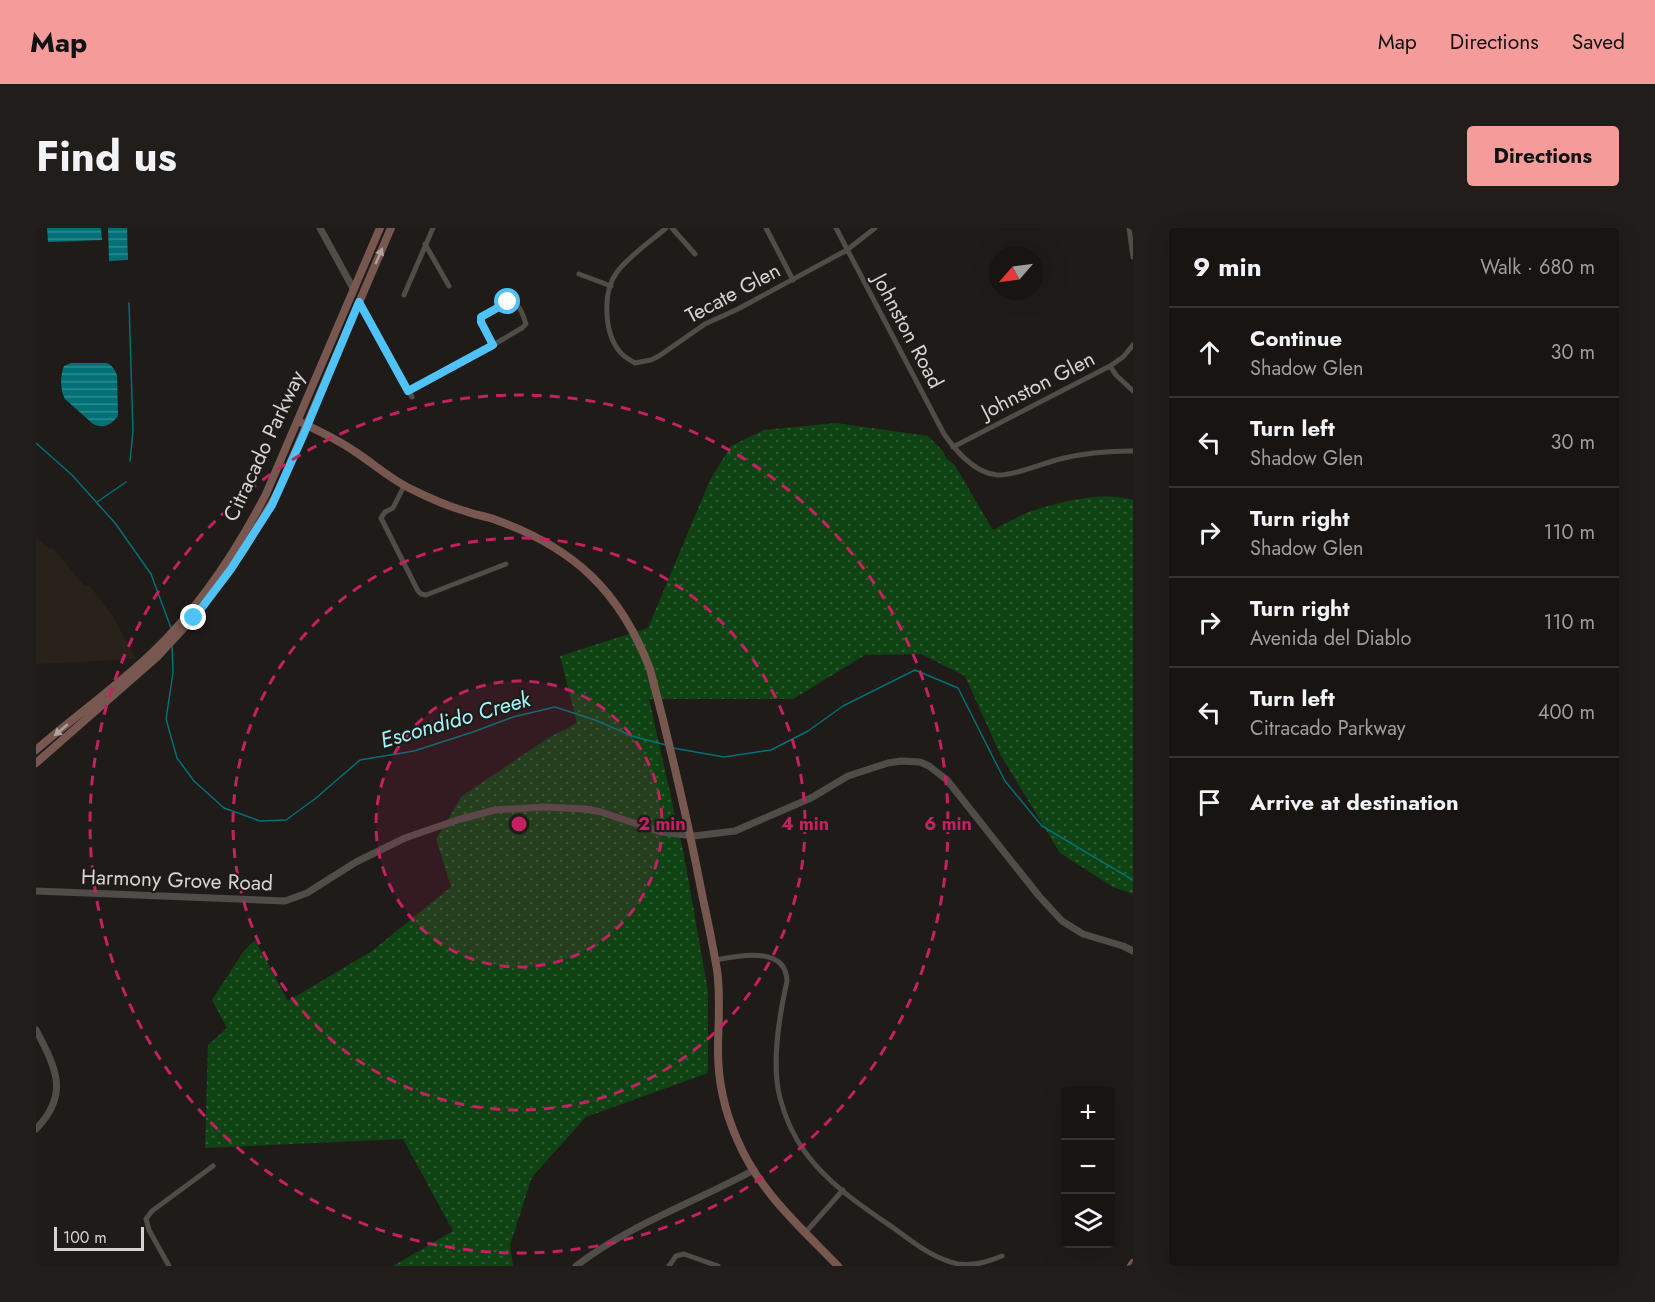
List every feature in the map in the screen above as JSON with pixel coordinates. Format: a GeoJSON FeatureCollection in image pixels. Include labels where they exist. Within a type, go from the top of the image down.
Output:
{"type":"FeatureCollection","features":[{"type":"Feature","properties":{"kind":"main road","name":"Citracado Parkway"},"geometry":{"type":"LineString","coordinates":[[210,591],[251,524],[275,475],[380,228]]}},
{"type":"Feature","properties":{"kind":"main road","name":"Citracado Parkway"},"geometry":{"type":"LineString","coordinates":[[36,763],[155,654],[231,569],[264,519],[277,494],[391,228]]}},
{"type":"Feature","properties":{"kind":"main road"},"geometry":{"type":"LineString","coordinates":[[359,302],[357,294],[364,275],[363,269]]}},
{"type":"Feature","properties":{"kind":"main road"},"geometry":{"type":"LineString","coordinates":[[298,421],[342,442],[404,486],[546,541],[587,572],[613,600],[629,623],[650,669],[686,813],[715,960],[719,992],[718,1052],[721,1086],[728,1114],[737,1141],[777,1203],[838,1266]]}},
{"type":"Feature","properties":{"kind":"main road","name":"Citracado Parkway"},"geometry":{"type":"LineString","coordinates":[[36,750],[155,654]]}},
{"type":"Feature","properties":{"kind":"street"},"geometry":{"type":"LineString","coordinates":[[320,228],[354,290]]}},
{"type":"Feature","properties":{"kind":"street"},"geometry":{"type":"LineString","coordinates":[[404,296],[433,228]]}},
{"type":"Feature","properties":{"kind":"street"},"geometry":{"type":"LineString","coordinates":[[579,274],[611,286],[616,273],[624,264],[666,228]]}},
{"type":"Feature","properties":{"kind":"street"},"geometry":{"type":"LineString","coordinates":[[672,228],[694,254]]}},
{"type":"Feature","properties":{"kind":"street"},"geometry":{"type":"LineString","coordinates":[[766,228],[793,280]]}},
{"type":"Feature","properties":{"kind":"street","name":"Johnston Road"},"geometry":{"type":"LineString","coordinates":[[836,228],[922,395],[944,434],[961,455],[981,470],[997,475],[1021,471],[1060,458],[1109,451],[1133,451]]}},
{"type":"Feature","properties":{"kind":"street","name":"Tecate Glen"},"geometry":{"type":"LineString","coordinates":[[611,286],[607,309],[610,331],[619,352],[635,363],[651,360],[705,324],[738,309],[847,250],[875,228]]}},
{"type":"Feature","properties":{"kind":"street"},"geometry":{"type":"LineString","coordinates":[[1129,228],[1133,257]]}},
{"type":"Feature","properties":{"kind":"street"},"geometry":{"type":"LineString","coordinates":[[425,244],[449,286]]}},
{"type":"Feature","properties":{"kind":"street"},"geometry":{"type":"LineString","coordinates":[[359,302],[411,397]]}},
{"type":"Feature","properties":{"kind":"street"},"geometry":{"type":"LineString","coordinates":[[408,391],[493,345],[522,328],[526,324],[517,304],[508,302],[481,317],[481,322],[493,345]]}},
{"type":"Feature","properties":{"kind":"street","name":"Johnston Glen"},"geometry":{"type":"LineString","coordinates":[[953,447],[1110,366],[1123,357],[1133,345]]}},
{"type":"Feature","properties":{"kind":"street"},"geometry":{"type":"LineString","coordinates":[[1110,366],[1133,392]]}},
{"type":"Feature","properties":{"kind":"street"},"geometry":{"type":"LineString","coordinates":[[404,486],[393,508],[385,512],[381,518],[412,581],[421,594],[426,595],[506,564]]}},
{"type":"Feature","properties":{"kind":"street","name":"Harmony Grove Road"},"geometry":{"type":"LineString","coordinates":[[36,891],[268,901],[291,900],[307,893],[356,862],[405,838],[476,814],[514,808],[575,808],[601,812],[661,832],[690,836],[735,831],[811,798],[848,776],[901,760],[920,762],[947,780],[1039,896],[1062,921],[1088,936],[1133,951]]}},
{"type":"Feature","properties":{"kind":"street"},"geometry":{"type":"LineString","coordinates":[[715,960],[766,956],[777,960],[783,966],[787,981],[779,1028],[776,1073],[780,1099],[804,1151],[819,1169],[867,1209],[915,1243],[944,1260],[975,1265],[1002,1257]]}},
{"type":"Feature","properties":{"kind":"street"},"geometry":{"type":"LineString","coordinates":[[36,1030],[47,1052],[57,1082],[54,1104],[47,1118],[36,1129]]}},
{"type":"Feature","properties":{"kind":"street"},"geometry":{"type":"LineString","coordinates":[[169,1266],[149,1230],[146,1219],[152,1211],[213,1166]]}},
{"type":"Feature","properties":{"kind":"street"},"geometry":{"type":"LineString","coordinates":[[576,1266],[595,1251],[754,1170]]}},
{"type":"Feature","properties":{"kind":"street"},"geometry":{"type":"LineString","coordinates":[[805,1233],[843,1190]]}},
{"type":"Feature","properties":{"kind":"street"},"geometry":{"type":"LineString","coordinates":[[669,1266],[677,1255],[684,1254],[718,1266]]}},
{"type":"Feature","properties":{"kind":"shaded area"},"geometry":{"type":"Polygon","coordinates":[[[36,537],[49,549],[53,548],[84,586],[89,585],[114,618],[136,659],[36,664],[36,537]]]}},
{"type":"Feature","properties":{"kind":"green space"},"geometry":{"type":"Polygon","coordinates":[[[836,423],[928,436],[954,464],[993,530],[1030,512],[1071,501],[1110,496],[1133,500],[1133,894],[1113,887],[1060,853],[1000,754],[965,676],[921,654],[865,655],[793,699],[649,699],[684,855],[708,991],[708,1073],[586,1117],[532,1177],[510,1245],[513,1266],[393,1266],[453,1231],[403,1139],[205,1148],[208,1045],[227,1028],[212,1000],[243,952],[255,940],[288,1001],[372,951],[451,887],[436,839],[462,796],[548,738],[577,723],[560,656],[648,628],[710,480],[731,446],[764,430],[836,423]]]}},
{"type":"Feature","properties":{"kind":"water"},"geometry":{"type":"Polygon","coordinates":[[[47,228],[101,228],[102,240],[48,242],[47,228]]]}},
{"type":"Feature","properties":{"kind":"water"},"geometry":{"type":"Polygon","coordinates":[[[108,228],[127,228],[128,260],[109,261],[108,228]]]}},
{"type":"Feature","properties":{"kind":"water"},"geometry":{"type":"Polygon","coordinates":[[[71,363],[107,363],[114,370],[117,375],[118,416],[110,424],[101,426],[93,424],[63,396],[62,374],[64,366],[71,363]]]}},
{"type":"Feature","properties":{"kind":"waterway"},"geometry":{"type":"LineString","coordinates":[[129,303],[133,431],[130,461]]}},
{"type":"Feature","properties":{"kind":"waterway","name":"Escondido Creek"},"geometry":{"type":"LineString","coordinates":[[36,443],[72,475],[115,523],[151,574],[171,628]]}},
{"type":"Feature","properties":{"kind":"waterway"},"geometry":{"type":"LineString","coordinates":[[97,502],[126,482]]}},
{"type":"Feature","properties":{"kind":"waterway","name":"Escondido Creek"},"geometry":{"type":"LineString","coordinates":[[172,645],[173,673],[166,719],[177,758],[194,781],[224,808],[260,821],[286,820],[316,798],[360,760],[414,751],[513,717],[555,707],[595,720],[632,736],[666,745]]}},
{"type":"Feature","properties":{"kind":"waterway","name":"Escondido Creek"},"geometry":{"type":"LineString","coordinates":[[673,748],[724,757],[771,750],[808,731],[843,706],[915,670],[958,688],[1005,781],[1042,826],[1133,880]]}},
{"type":"Feature","properties":{"kind":"route"},"geometry":{"type":"LineString","coordinates":[[194,618],[231,569],[272,505],[359,302],[408,391],[493,345],[481,322],[481,317],[508,302]]}}]}
